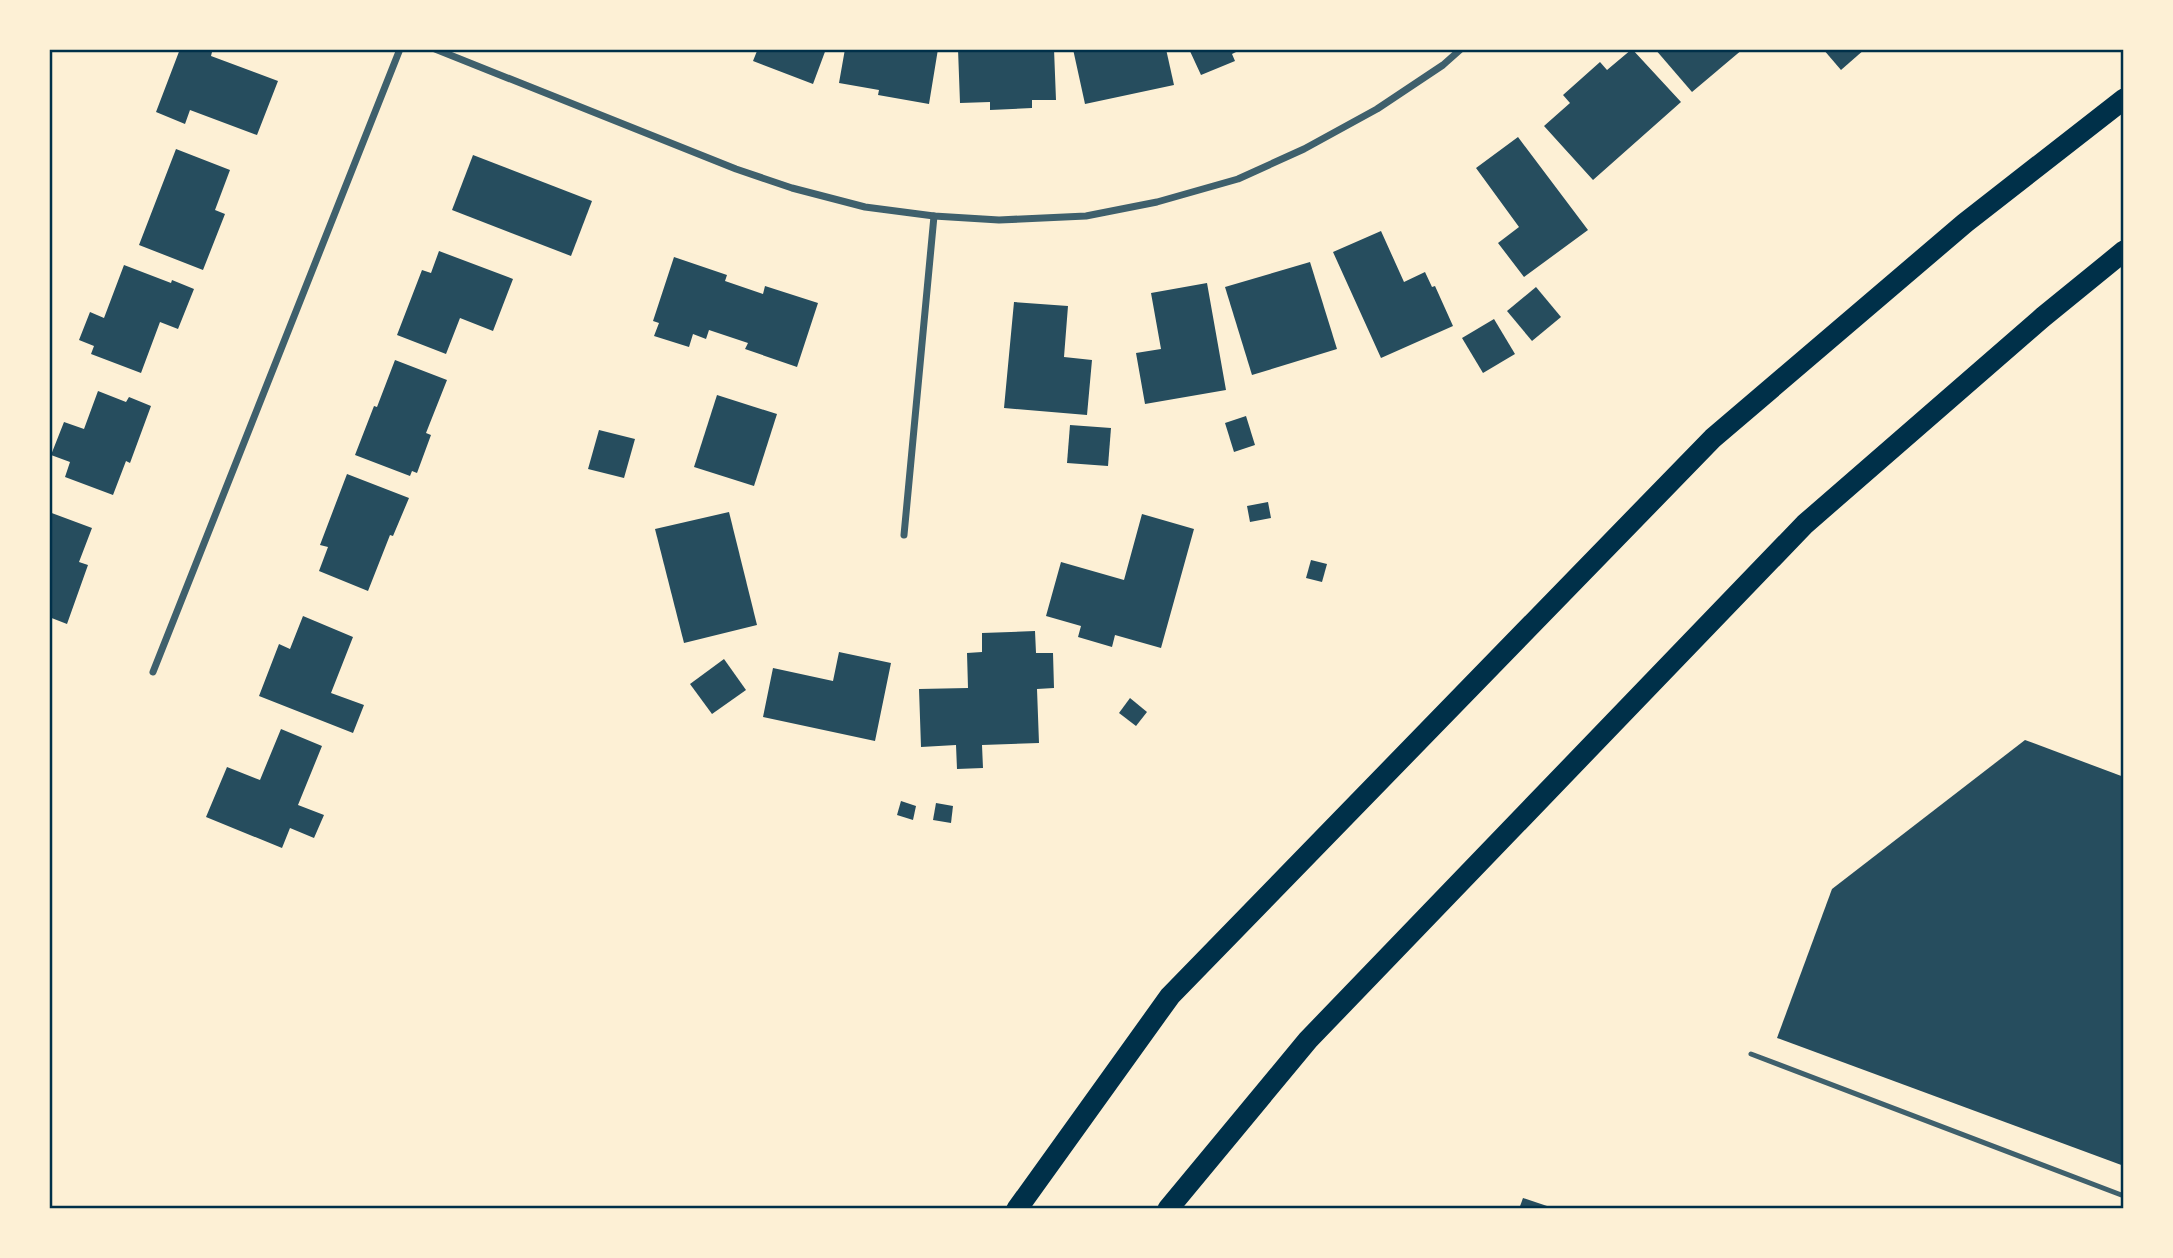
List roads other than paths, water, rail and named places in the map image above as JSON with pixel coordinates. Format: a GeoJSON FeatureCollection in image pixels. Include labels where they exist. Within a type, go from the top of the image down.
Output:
{"type":"FeatureCollection","features":[{"type":"Feature","properties":{"kind":"highway"},"geometry":{"type":"LineString","coordinates":[[1017,1209],[1170,996],[1713,438],[1965,223],[2124,99]]}},
{"type":"Feature","properties":{"kind":"highway"},"geometry":{"type":"LineString","coordinates":[[1168,1209],[1308,1040],[1804,524],[2043,317],[2124,251]]}},
{"type":"Feature","properties":{"kind":"street"},"geometry":{"type":"LineString","coordinates":[[153,672],[400,49]]}},
{"type":"Feature","properties":{"kind":"street"},"geometry":{"type":"LineString","coordinates":[[435,49],[736,169],[792,188],[865,208],[999,220],[1086,216],[1157,202],[1238,179],[1304,149],[1377,109],[1443,65],[1461,49]]}},
{"type":"Feature","properties":{"kind":"street"},"geometry":{"type":"LineString","coordinates":[[904,535],[934,216]]}},
{"type":"Feature","properties":{"kind":"lane"},"geometry":{"type":"LineString","coordinates":[[1751,1054],[2124,1196]]}}]}
